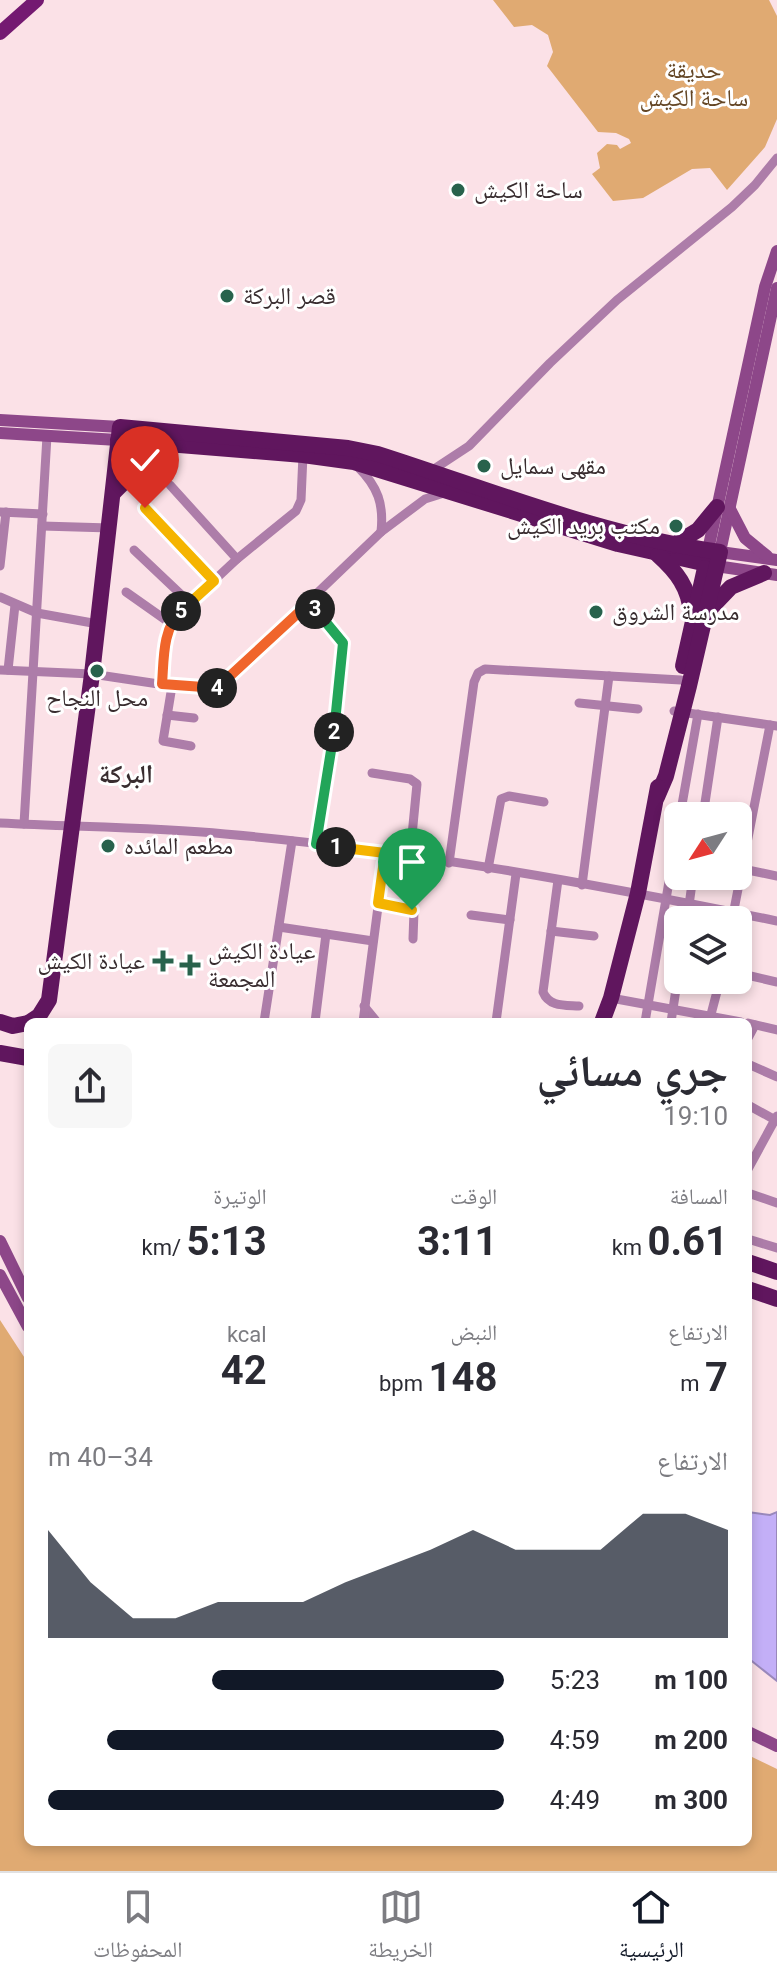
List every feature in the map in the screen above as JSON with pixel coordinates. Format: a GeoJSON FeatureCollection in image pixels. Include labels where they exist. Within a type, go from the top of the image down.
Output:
{"type":"FeatureCollection","features":[{"type":"Feature","properties":{"kind":"highway"},"geometry":{"type":"LineString","coordinates":[[119,433],[316,443],[378,454],[665,550],[698,619],[685,712],[657,797],[638,893],[604,1018]]}},
{"type":"Feature","properties":{"kind":"highway"},"geometry":{"type":"LineString","coordinates":[[119,433],[177,445],[354,462],[448,492],[665,550],[712,558],[681,680],[685,712]]}},
{"type":"Feature","properties":{"kind":"highway"},"geometry":{"type":"LineString","coordinates":[[36,1018],[49,1000],[92,674],[119,433]]}},
{"type":"Feature","properties":{"kind":"highway"},"geometry":{"type":"LineString","coordinates":[[114,492],[137,469],[177,445]]}},
{"type":"Feature","properties":{"kind":"highway"},"geometry":{"type":"LineString","coordinates":[[665,550],[698,530],[723,507]]}},
{"type":"Feature","properties":{"kind":"highway"},"geometry":{"type":"LineString","coordinates":[[698,619],[731,587],[773,567]]}},
{"type":"Feature","properties":{"kind":"highway"},"geometry":{"type":"LineString","coordinates":[[0,1022],[13,1026],[24,1023]]}},
{"type":"Feature","properties":{"kind":"highway"},"geometry":{"type":"LineString","coordinates":[[0,1053],[24,1057]]}},
{"type":"Feature","properties":{"kind":"highway"},"geometry":{"type":"LineString","coordinates":[[752,1263],[777,1272]]}},
{"type":"Feature","properties":{"kind":"highway"},"geometry":{"type":"LineString","coordinates":[[752,1290],[777,1299]]}},
{"type":"Feature","properties":{"kind":"main road"},"geometry":{"type":"LineString","coordinates":[[0,33],[37,0]]}},
{"type":"Feature","properties":{"kind":"main road"},"geometry":{"type":"LineString","coordinates":[[773,567],[712,558],[765,287],[777,251]]}},
{"type":"Feature","properties":{"kind":"main road"},"geometry":{"type":"LineString","coordinates":[[723,507],[777,288]]}},
{"type":"Feature","properties":{"kind":"main road"},"geometry":{"type":"LineString","coordinates":[[0,420],[119,433]]}},
{"type":"Feature","properties":{"kind":"main road"},"geometry":{"type":"LineString","coordinates":[[0,433],[47,436],[119,433]]}},
{"type":"Feature","properties":{"kind":"main road"},"geometry":{"type":"LineString","coordinates":[[723,507],[745,538],[773,567]]}},
{"type":"Feature","properties":{"kind":"main road"},"geometry":{"type":"LineString","coordinates":[[0,1241],[24,1290]]}},
{"type":"Feature","properties":{"kind":"main road"},"geometry":{"type":"LineString","coordinates":[[0,1275],[24,1320]]}},
{"type":"Feature","properties":{"kind":"main road"},"geometry":{"type":"LineString","coordinates":[[752,1734],[777,1746]]}},
{"type":"Feature","properties":{"kind":"street"},"geometry":{"type":"LineString","coordinates":[[431,471],[469,446],[617,300],[732,207],[777,158]]}},
{"type":"Feature","properties":{"kind":"street"},"geometry":{"type":"LineString","coordinates":[[24,824],[47,436]]}},
{"type":"Feature","properties":{"kind":"street"},"geometry":{"type":"LineString","coordinates":[[191,746],[163,741],[167,715],[170,623],[237,559],[296,511],[301,500],[303,455]]}},
{"type":"Feature","properties":{"kind":"street"},"geometry":{"type":"LineString","coordinates":[[354,462],[380,497],[383,509],[381,532]]}},
{"type":"Feature","properties":{"kind":"street"},"geometry":{"type":"LineString","coordinates":[[170,485],[237,559]]}},
{"type":"Feature","properties":{"kind":"street"},"geometry":{"type":"LineString","coordinates":[[15,605],[4,670],[92,674],[213,689],[224,684],[381,532],[425,499],[448,492]]}},
{"type":"Feature","properties":{"kind":"street"},"geometry":{"type":"LineString","coordinates":[[145,508],[214,581]]}},
{"type":"Feature","properties":{"kind":"street"},"geometry":{"type":"LineString","coordinates":[[0,566],[3,512],[43,514]]}},
{"type":"Feature","properties":{"kind":"street"},"geometry":{"type":"LineString","coordinates":[[42,526],[110,528]]}},
{"type":"Feature","properties":{"kind":"street"},"geometry":{"type":"LineString","coordinates":[[134,550],[190,603]]}},
{"type":"Feature","properties":{"kind":"street"},"geometry":{"type":"LineString","coordinates":[[126,592],[170,623]]}},
{"type":"Feature","properties":{"kind":"street"},"geometry":{"type":"LineString","coordinates":[[0,597],[37,613],[98,624]]}},
{"type":"Feature","properties":{"kind":"street"},"geometry":{"type":"LineString","coordinates":[[309,603],[339,635],[344,649],[316,844]]}},
{"type":"Feature","properties":{"kind":"street"},"geometry":{"type":"LineString","coordinates":[[449,863],[474,682],[478,673],[485,669],[681,680]]}},
{"type":"Feature","properties":{"kind":"street"},"geometry":{"type":"LineString","coordinates":[[582,885],[609,676]]}},
{"type":"Feature","properties":{"kind":"street"},"geometry":{"type":"LineString","coordinates":[[579,703],[638,709]]}},
{"type":"Feature","properties":{"kind":"street"},"geometry":{"type":"LineString","coordinates":[[681,802],[685,712],[774,725],[752,824]]}},
{"type":"Feature","properties":{"kind":"street"},"geometry":{"type":"LineString","coordinates":[[167,715],[194,718]]}},
{"type":"Feature","properties":{"kind":"street"},"geometry":{"type":"LineString","coordinates":[[704,802],[718,717]]}},
{"type":"Feature","properties":{"kind":"street"},"geometry":{"type":"LineString","coordinates":[[372,773],[410,779],[417,784],[410,856]]}},
{"type":"Feature","properties":{"kind":"street"},"geometry":{"type":"LineString","coordinates":[[488,869],[501,799],[509,796],[544,802]]}},
{"type":"Feature","properties":{"kind":"street"},"geometry":{"type":"LineString","coordinates":[[0,823],[223,833],[292,841],[410,856],[700,906]]}},
{"type":"Feature","properties":{"kind":"street"},"geometry":{"type":"LineString","coordinates":[[265,1018],[292,841]]}},
{"type":"Feature","properties":{"kind":"street"},"geometry":{"type":"LineString","coordinates":[[363,1018],[385,853]]}},
{"type":"Feature","properties":{"kind":"street"},"geometry":{"type":"LineString","coordinates":[[752,870],[777,876]]}},
{"type":"Feature","properties":{"kind":"street"},"geometry":{"type":"LineString","coordinates":[[497,1018],[516,874]]}},
{"type":"Feature","properties":{"kind":"street"},"geometry":{"type":"LineString","coordinates":[[558,880],[543,992],[544,997],[553,1004],[579,1006]]}},
{"type":"Feature","properties":{"kind":"street"},"geometry":{"type":"LineString","coordinates":[[646,1018],[668,890]]}},
{"type":"Feature","properties":{"kind":"street"},"geometry":{"type":"LineString","coordinates":[[689,906],[691,890]]}},
{"type":"Feature","properties":{"kind":"street"},"geometry":{"type":"LineString","coordinates":[[378,903],[414,911],[413,939]]}},
{"type":"Feature","properties":{"kind":"street"},"geometry":{"type":"LineString","coordinates":[[471,915],[510,920]]}},
{"type":"Feature","properties":{"kind":"street"},"geometry":{"type":"LineString","coordinates":[[752,918],[777,921]]}},
{"type":"Feature","properties":{"kind":"street"},"geometry":{"type":"LineString","coordinates":[[279,927],[373,941]]}},
{"type":"Feature","properties":{"kind":"street"},"geometry":{"type":"LineString","coordinates":[[551,931],[594,936]]}},
{"type":"Feature","properties":{"kind":"street"},"geometry":{"type":"LineString","coordinates":[[316,1018],[326,934]]}},
{"type":"Feature","properties":{"kind":"street"},"geometry":{"type":"LineString","coordinates":[[752,976],[777,982]]}},
{"type":"Feature","properties":{"kind":"street"},"geometry":{"type":"LineString","coordinates":[[672,1018],[675,994]]}},
{"type":"Feature","properties":{"kind":"street"},"geometry":{"type":"LineString","coordinates":[[710,1018],[716,994]]}},
{"type":"Feature","properties":{"kind":"street"},"geometry":{"type":"LineString","coordinates":[[611,998],[706,1018]]}},
{"type":"Feature","properties":{"kind":"street"},"geometry":{"type":"LineString","coordinates":[[364,1006],[374,1018]]}},
{"type":"Feature","properties":{"kind":"street"},"geometry":{"type":"LineString","coordinates":[[752,1024],[777,1030]]}},
{"type":"Feature","properties":{"kind":"street"},"geometry":{"type":"LineString","coordinates":[[752,1066],[777,1077]]}},
{"type":"Feature","properties":{"kind":"street"},"geometry":{"type":"LineString","coordinates":[[752,1107],[776,1119],[752,1162]]}},
{"type":"Feature","properties":{"kind":"street"},"geometry":{"type":"LineString","coordinates":[[752,1194],[777,1203]]}},
{"type":"Feature","properties":{"kind":"street"},"geometry":{"type":"LineString","coordinates":[[752,1240],[777,1248]]}},
{"type":"Feature","properties":{"kind":"green space","name":"حديقة ساحة الكيش"},"geometry":{"type":"Polygon","coordinates":[[[493,0],[769,0],[777,16],[777,119],[765,147],[727,190],[710,168],[692,169],[643,198],[613,201],[592,174],[600,168],[597,153],[607,144],[617,145],[620,149],[631,143],[629,139],[616,133],[598,132],[547,66],[553,52],[548,35],[532,25],[514,27],[493,0]]]}},
{"type":"Feature","properties":{"kind":"green space"},"geometry":{"type":"Polygon","coordinates":[[[0,1320],[24,1357],[24,1846],[752,1846],[752,1757],[777,1769],[777,1871],[0,1871],[0,1320]]]}},
{"type":"Feature","properties":{"kind":"shaded area"},"geometry":{"type":"Polygon","coordinates":[[[777,1512],[777,1681],[752,1661],[752,1513],[770,1515],[777,1512]]]}},
{"type":"Feature","properties":{"kind":"place","name":"ساحة الكيش"},"geometry":{"type":"Point","coordinates":[458,190]}},
{"type":"Feature","properties":{"kind":"place","name":"قصر البركة"},"geometry":{"type":"Point","coordinates":[227,296]}},
{"type":"Feature","properties":{"kind":"place","name":"مقهى سمايل"},"geometry":{"type":"Point","coordinates":[484,466]}},
{"type":"Feature","properties":{"kind":"place","name":"مكتب بريد الكيش"},"geometry":{"type":"Point","coordinates":[676,526]}},
{"type":"Feature","properties":{"kind":"place","name":"مدرسة الشروق"},"geometry":{"type":"Point","coordinates":[596,612]}},
{"type":"Feature","properties":{"kind":"place","name":"محل النجاح"},"geometry":{"type":"Point","coordinates":[97,671]}},
{"type":"Feature","properties":{"kind":"place","name":"مطعم المائده"},"geometry":{"type":"Point","coordinates":[108,846]}},
{"type":"Feature","properties":{"kind":"place","name":"عيادة الكيش"},"geometry":{"type":"Point","coordinates":[163,961]}},
{"type":"Feature","properties":{"kind":"place","name":"عيادة الكيش المجمعة"},"geometry":{"type":"Point","coordinates":[190,965]}},
{"type":"Feature","properties":{"kind":"district","name":"البركة"},"geometry":{"type":"Point","coordinates":[126,774]}},
{"type":"Feature","properties":{"kind":"route"},"geometry":{"type":"LineString","coordinates":[[145,508],[214,581],[170,623],[162,684],[218,688],[309,603],[339,635],[344,649],[316,844],[385,853],[378,903],[412,910]]}}]}
